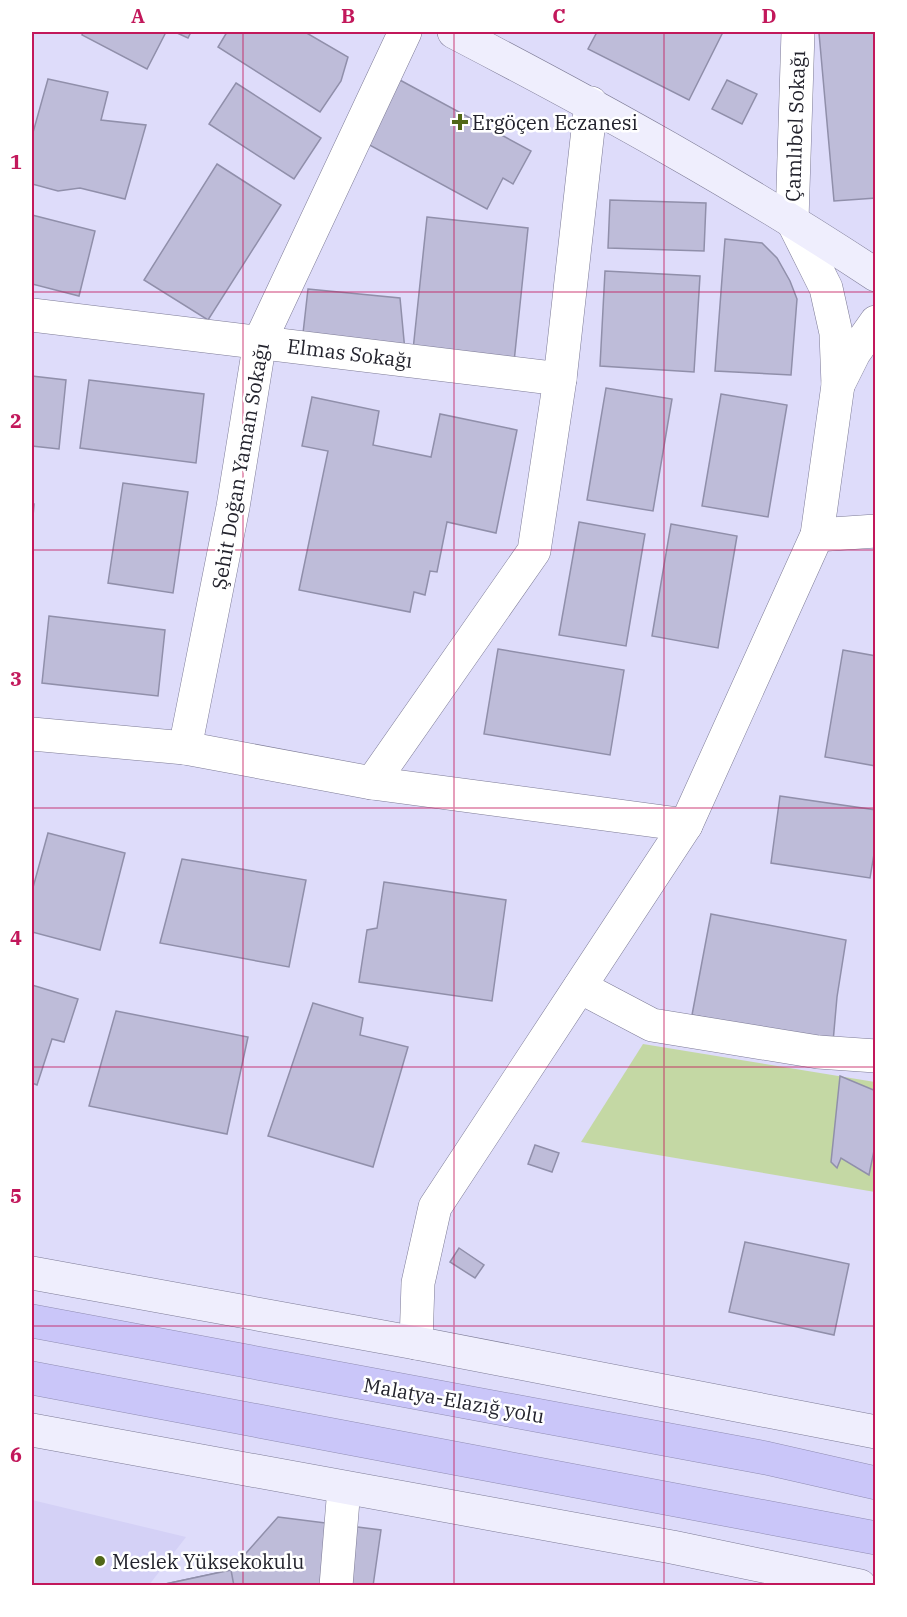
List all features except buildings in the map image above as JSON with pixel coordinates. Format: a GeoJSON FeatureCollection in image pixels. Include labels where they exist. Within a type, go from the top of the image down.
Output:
{"type":"FeatureCollection","features":[{"type":"Feature","properties":{"kind":"highway","name":"Malatya-Elazığ yolu"},"geometry":{"type":"LineString","coordinates":[[32,1322],[766,1458],[876,1483]]}},
{"type":"Feature","properties":{"kind":"highway"},"geometry":{"type":"LineString","coordinates":[[32,1378],[876,1538]]}},
{"type":"Feature","properties":{"kind":"main road"},"geometry":{"type":"LineString","coordinates":[[454,32],[591,103],[792,220],[876,275]]}},
{"type":"Feature","properties":{"kind":"main road"},"geometry":{"type":"LineString","coordinates":[[32,1273],[416,1343],[876,1432]]}},
{"type":"Feature","properties":{"kind":"main road"},"geometry":{"type":"LineString","coordinates":[[32,1430],[672,1547],[860,1586]]}},
{"type":"Feature","properties":{"kind":"street","name":"Şehit Doğan Yaman Sokağı"},"geometry":{"type":"LineString","coordinates":[[185,748],[233,507],[260,341],[405,32]]}},
{"type":"Feature","properties":{"kind":"street","name":"Çamlıbel Sokağı"},"geometry":{"type":"LineString","coordinates":[[792,220],[798,32]]}},
{"type":"Feature","properties":{"kind":"street"},"geometry":{"type":"LineString","coordinates":[[372,783],[534,551],[560,379],[591,103]]}},
{"type":"Feature","properties":{"kind":"street"},"geometry":{"type":"LineString","coordinates":[[416,1343],[418,1283],[435,1207],[686,825],[817,535],[838,385],[836,333],[826,288],[792,220]]}},
{"type":"Feature","properties":{"kind":"street","name":"Elmas Sokağı"},"geometry":{"type":"LineString","coordinates":[[32,315],[560,379]]}},
{"type":"Feature","properties":{"kind":"street"},"geometry":{"type":"LineString","coordinates":[[838,385],[854,353],[876,322]]}},
{"type":"Feature","properties":{"kind":"street"},"geometry":{"type":"LineString","coordinates":[[817,535],[876,531]]}},
{"type":"Feature","properties":{"kind":"street"},"geometry":{"type":"LineString","coordinates":[[32,734],[185,748],[372,783],[686,825]]}},
{"type":"Feature","properties":{"kind":"street"},"geometry":{"type":"LineString","coordinates":[[580,987],[652,1025],[818,1052],[876,1056]]}},
{"type":"Feature","properties":{"kind":"street"},"geometry":{"type":"LineString","coordinates":[[336,1586],[344,1488]]}},
{"type":"Feature","properties":{"kind":"shaded area","name":"Meslek Yüksekokulu"},"geometry":{"type":"Polygon","coordinates":[[[32,1500],[186,1537],[149,1585],[32,1585],[32,1500]]]}},
{"type":"Feature","properties":{"kind":"green space"},"geometry":{"type":"Polygon","coordinates":[[[643,1044],[875,1082],[875,1192],[581,1142],[643,1044]]]}},
{"type":"Feature","properties":{"kind":"place","name":"Ergöçen Eczanesi"},"geometry":{"type":"Point","coordinates":[460,122]}},
{"type":"Feature","properties":{"kind":"place","name":"Meslek Yüksekokulu"},"geometry":{"type":"Point","coordinates":[100,1561]}}]}
